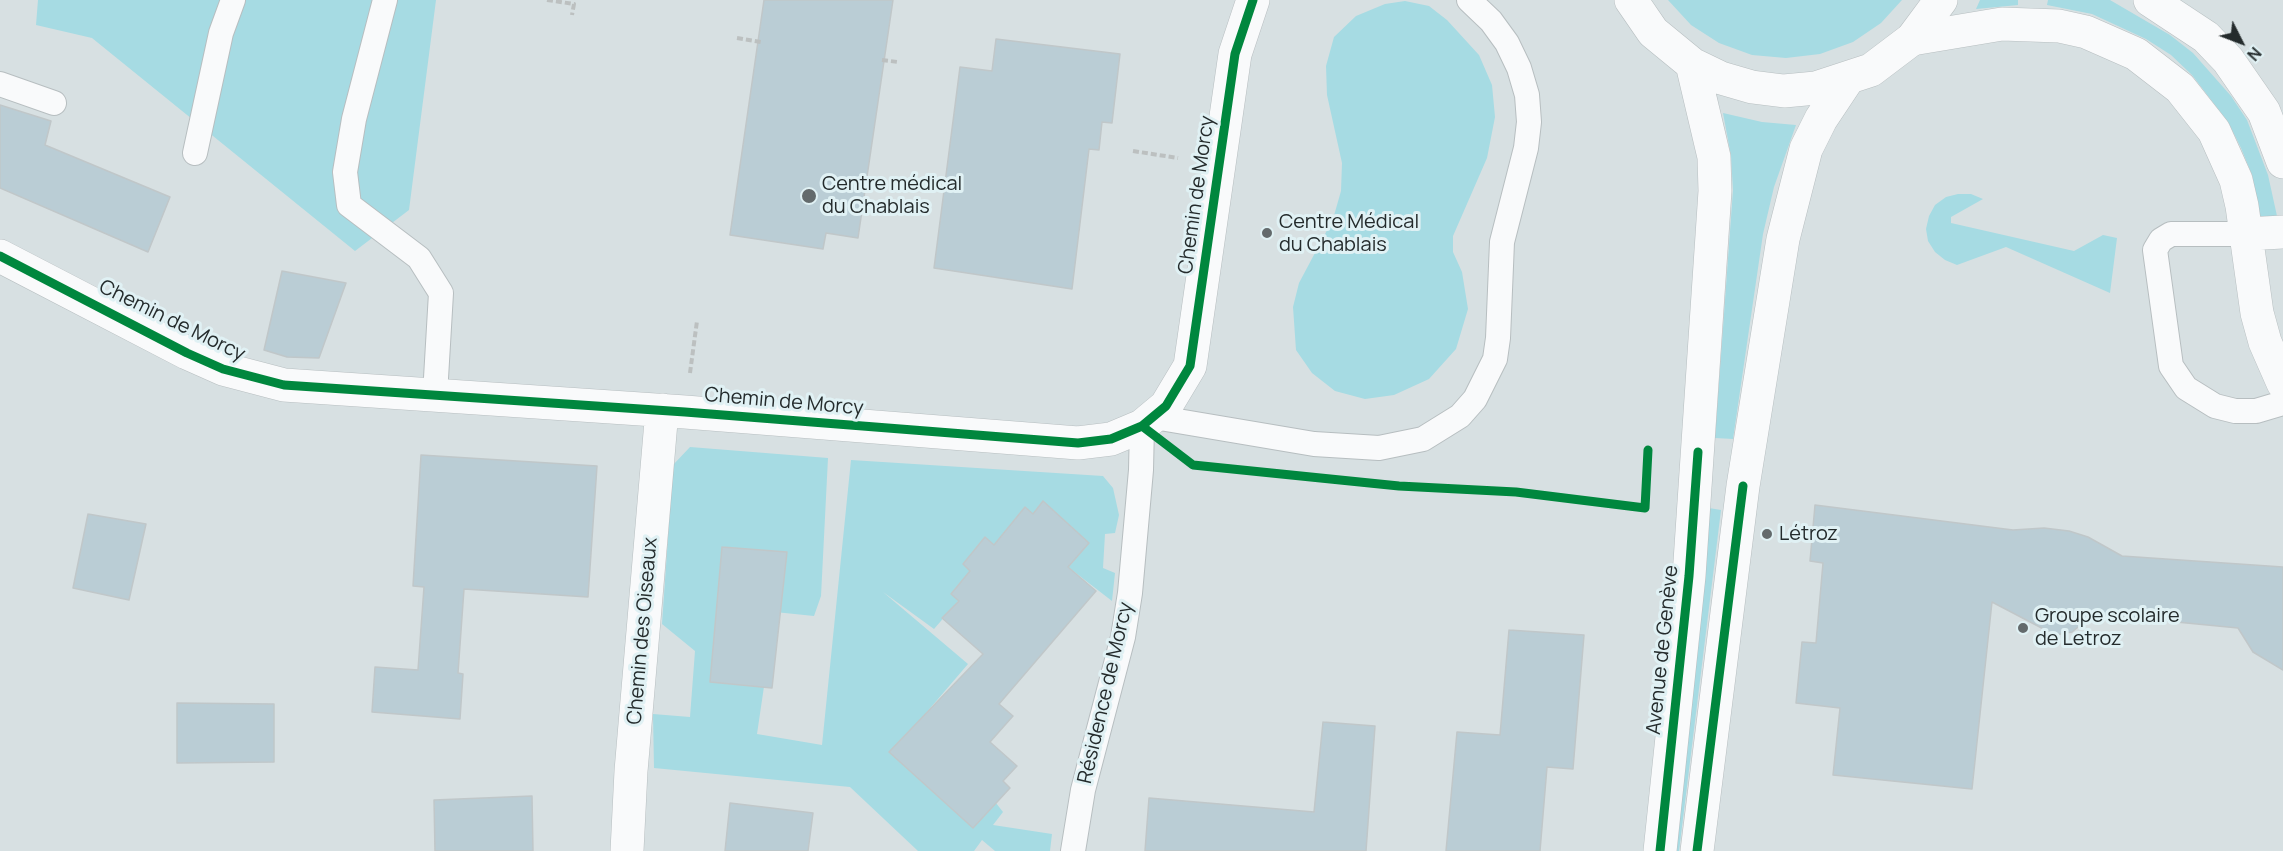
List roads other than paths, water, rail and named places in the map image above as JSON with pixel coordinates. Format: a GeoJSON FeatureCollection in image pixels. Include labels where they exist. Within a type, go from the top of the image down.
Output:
{"type":"FeatureCollection","features":[{"type":"Feature","properties":{"kind":"street","name":"Chemin de Morcy"},"geometry":{"type":"LineString","coordinates":[[0,256],[188,353],[232,372],[284,385],[662,410],[1078,443],[1111,439],[1148,421],[1175,393],[1190,366],[1194,351],[1235,54],[1252,0]]}},
{"type":"Feature","properties":{"kind":"street"},"geometry":{"type":"LineString","coordinates":[[1631,0],[1653,32],[1692,64],[1721,78],[1752,87],[1784,91],[1847,80],[1871,70],[1912,39],[1941,0]]}},
{"type":"Feature","properties":{"kind":"street"},"geometry":{"type":"LineString","coordinates":[[2150,0],[2206,37],[2228,60],[2264,112],[2283,162]]}},
{"type":"Feature","properties":{"kind":"street"},"geometry":{"type":"LineString","coordinates":[[1912,39],[1971,28],[2032,23],[2086,32],[2136,54],[2180,88],[2214,131],[2236,180],[2257,313],[2265,342],[2283,383]]}},
{"type":"Feature","properties":{"kind":"street","name":"Avenue de Genève"},"geometry":{"type":"LineString","coordinates":[[1660,851],[1689,576],[1715,191],[1714,157],[1692,64]]}},
{"type":"Feature","properties":{"kind":"street"},"geometry":{"type":"LineString","coordinates":[[1697,851],[1743,486],[1783,239],[1806,149],[1821,119],[1847,80]]}},
{"type":"Feature","properties":{"kind":"street"},"geometry":{"type":"LineString","coordinates":[[2246,234],[2283,232]]}},
{"type":"Feature","properties":{"kind":"street","name":"Chemin des Oiseaux"},"geometry":{"type":"LineString","coordinates":[[627,851],[631,771],[662,410]]}},
{"type":"Feature","properties":{"kind":"lane"},"geometry":{"type":"LineString","coordinates":[[195,153],[221,33],[233,0]]}},
{"type":"Feature","properties":{"kind":"lane"},"geometry":{"type":"LineString","coordinates":[[385,0],[354,119],[345,172],[349,205],[419,258],[441,293],[435,395]]}},
{"type":"Feature","properties":{"kind":"lane"},"geometry":{"type":"LineString","coordinates":[[1148,421],[1314,444],[1379,448],[1401,446],[1422,439],[1460,416],[1475,399],[1495,359],[1502,242],[1526,148],[1529,122],[1527,95],[1519,69],[1507,43],[1491,21],[1469,0]]}},
{"type":"Feature","properties":{"kind":"lane"},"geometry":{"type":"LineString","coordinates":[[0,84],[54,104]]}},
{"type":"Feature","properties":{"kind":"lane"},"geometry":{"type":"LineString","coordinates":[[2246,234],[2171,234],[2162,240],[2155,250],[2171,366],[2186,388],[2215,406],[2235,411],[2256,411],[2283,403]]}},
{"type":"Feature","properties":{"kind":"lane","name":"Résidence de Morcy"},"geometry":{"type":"LineString","coordinates":[[1073,851],[1083,790],[1123,637],[1148,421]]}},
{"type":"Feature","properties":{"kind":"place","name":"Centre médical du Chablais"},"geometry":{"type":"Point","coordinates":[809,196]}},
{"type":"Feature","properties":{"kind":"place","name":"Centre Médical du Chablais"},"geometry":{"type":"Point","coordinates":[1267,233]}},
{"type":"Feature","properties":{"kind":"place","name":"Létroz"},"geometry":{"type":"Point","coordinates":[1767,534]}},
{"type":"Feature","properties":{"kind":"place","name":"Groupe scolaire de Letroz"},"geometry":{"type":"Point","coordinates":[2023,628]}}]}
